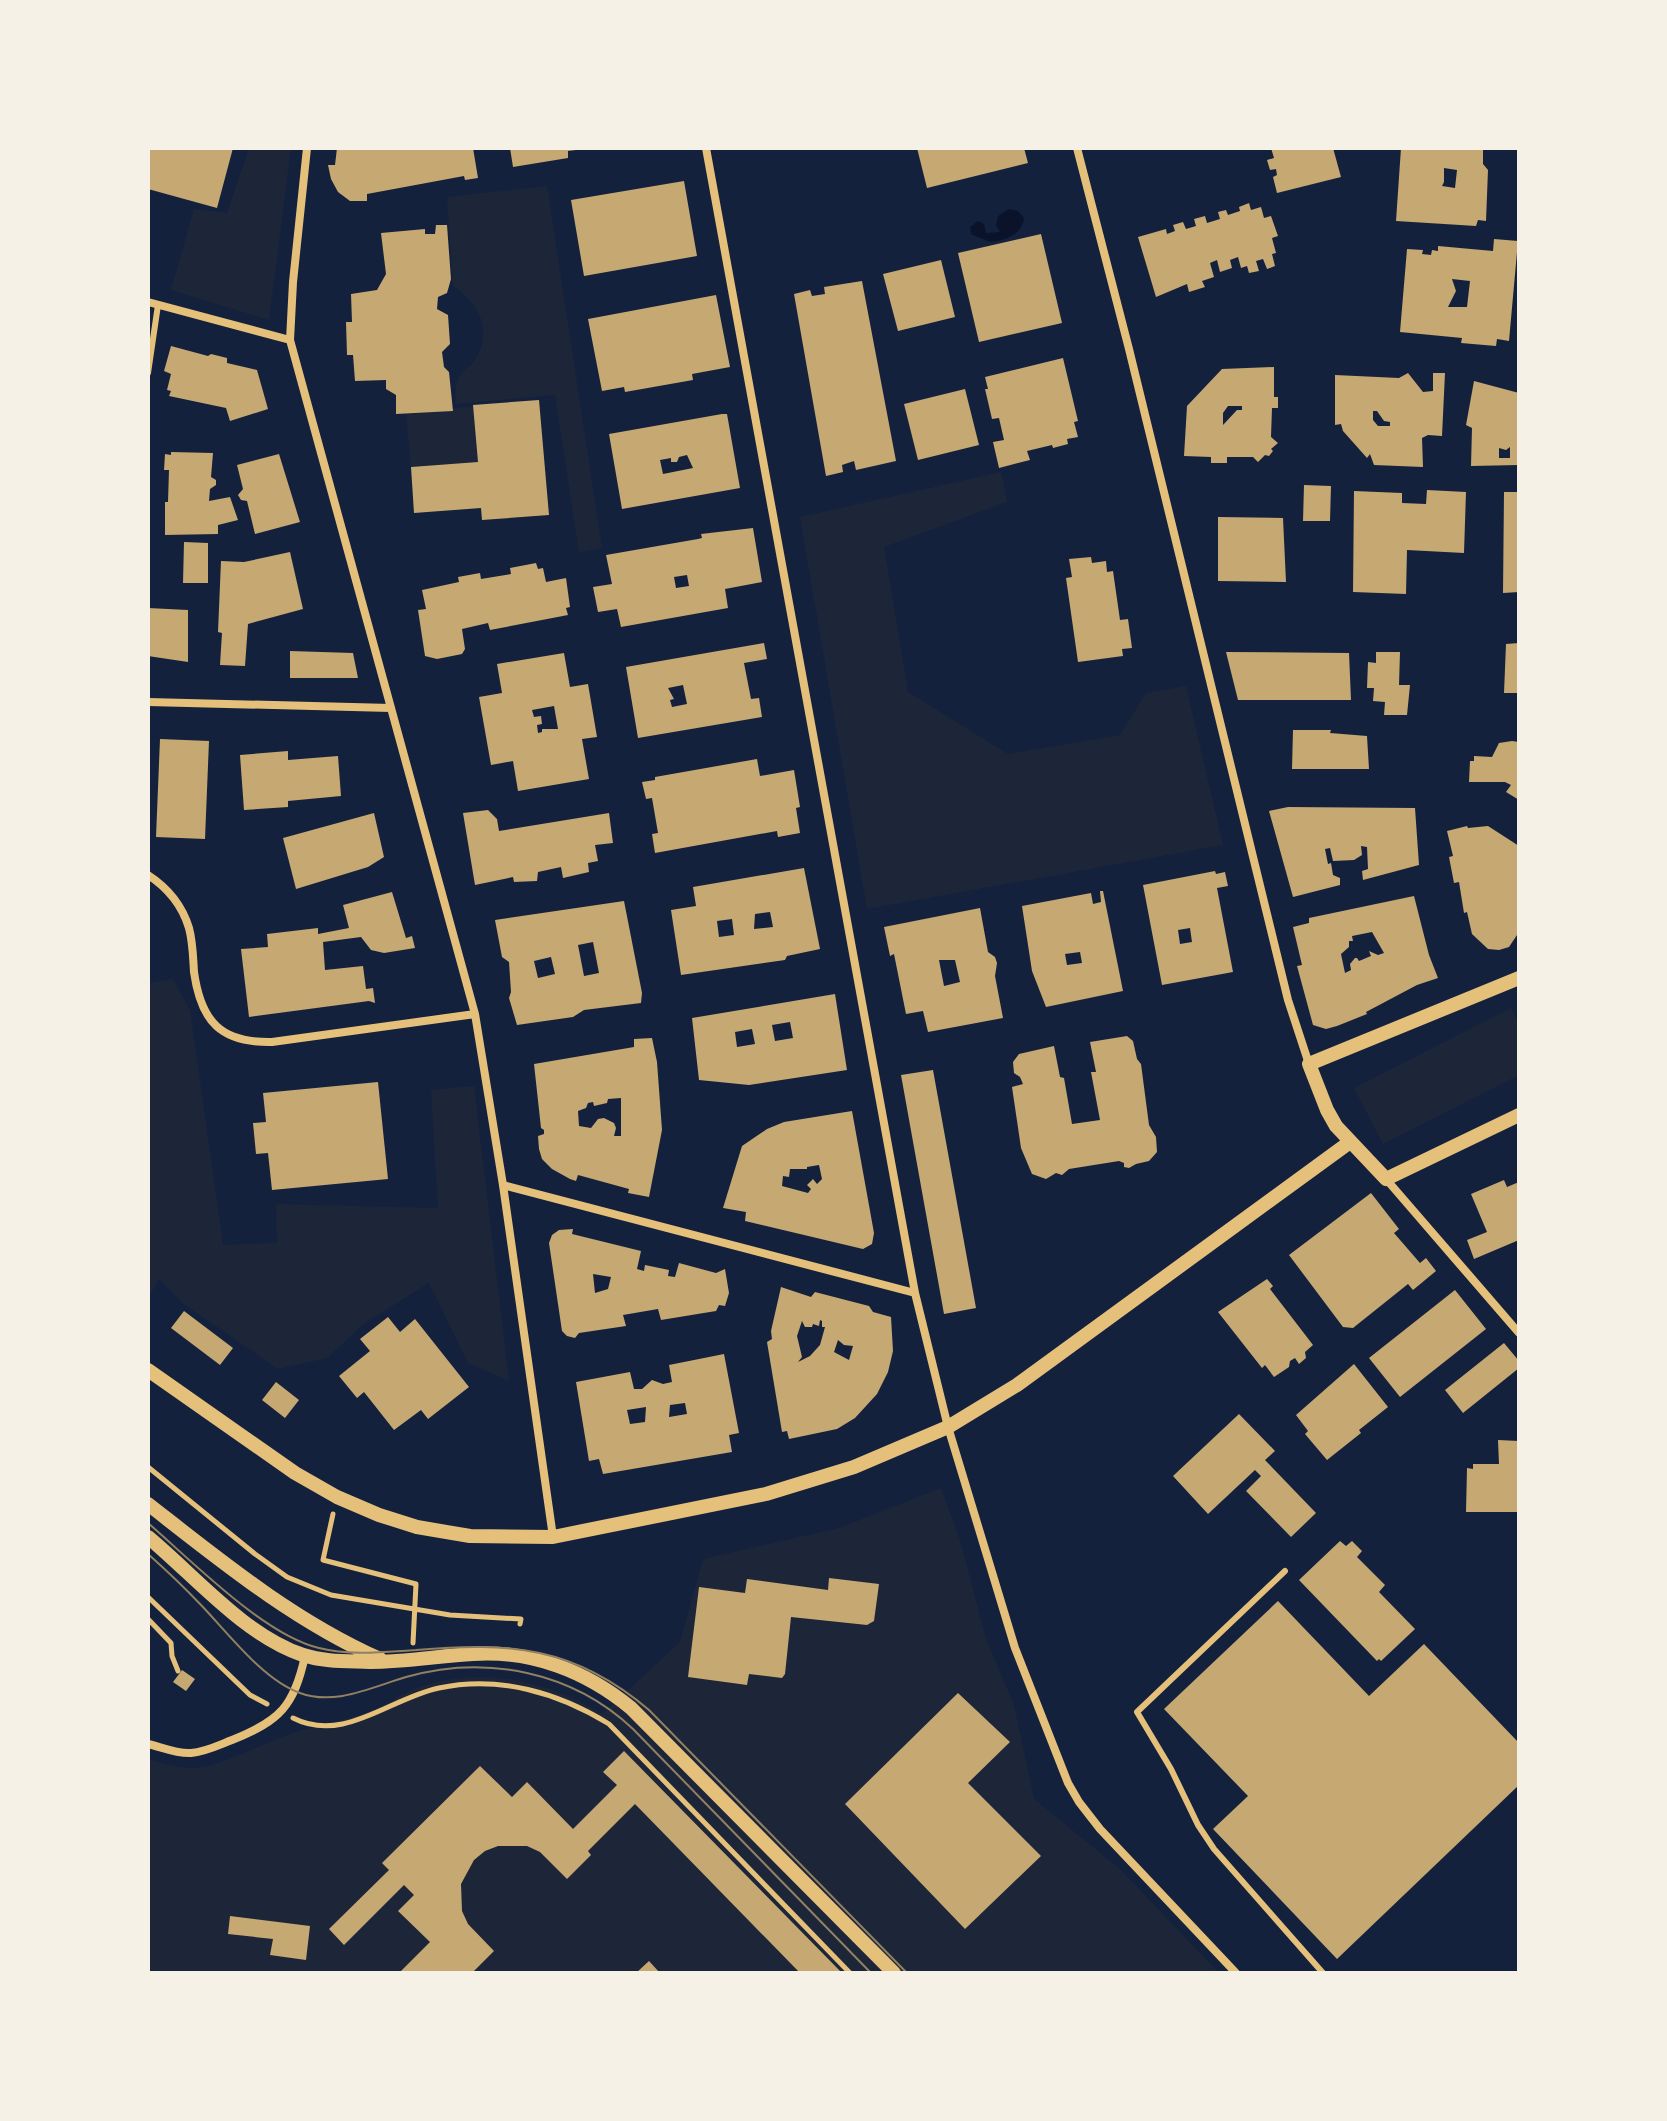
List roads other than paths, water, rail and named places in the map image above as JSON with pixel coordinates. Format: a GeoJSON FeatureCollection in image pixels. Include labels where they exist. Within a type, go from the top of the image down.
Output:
{"type":"FeatureCollection","features":[{"type":"Feature","properties":{"kind":"street"},"geometry":{"type":"LineString","coordinates":[[307,148],[290,340],[475,1014],[503,1185],[553,1537]]}},
{"type":"Feature","properties":{"kind":"street"},"geometry":{"type":"LineString","coordinates":[[706,148],[915,1293],[948,1427],[1019,1661],[1073,1793],[1110,1840],[1236,1973]]}},
{"type":"Feature","properties":{"kind":"street"},"geometry":{"type":"LineString","coordinates":[[1077,148],[1288,1000],[1309,1064],[1329,1115],[1350,1142],[1386,1179],[1519,1333]]}},
{"type":"Feature","properties":{"kind":"street"},"geometry":{"type":"LineString","coordinates":[[148,302],[290,340]]}},
{"type":"Feature","properties":{"kind":"street"},"geometry":{"type":"LineString","coordinates":[[148,702],[391,708]]}},
{"type":"Feature","properties":{"kind":"street"},"geometry":{"type":"LineString","coordinates":[[148,875],[165,887],[180,907],[192,940],[202,1007],[210,1020],[224,1032],[244,1041],[272,1042],[475,1014]]}},
{"type":"Feature","properties":{"kind":"street"},"geometry":{"type":"LineString","coordinates":[[1309,1064],[1519,978]]}},
{"type":"Feature","properties":{"kind":"street"},"geometry":{"type":"LineString","coordinates":[[1386,1179],[1519,1115]]}},
{"type":"Feature","properties":{"kind":"street"},"geometry":{"type":"LineString","coordinates":[[148,1370],[270,1457],[337,1497],[398,1522],[444,1532],[520,1538],[553,1537],[766,1494],[854,1467],[948,1427],[1017,1385],[1350,1142]]}},
{"type":"Feature","properties":{"kind":"street"},"geometry":{"type":"LineString","coordinates":[[503,1185],[915,1293]]}},
{"type":"Feature","properties":{"kind":"street"},"geometry":{"type":"LineString","coordinates":[[148,1504],[299,1617],[341,1641],[388,1662]]}},
{"type":"Feature","properties":{"kind":"street"},"geometry":{"type":"LineString","coordinates":[[148,1537],[247,1624],[281,1646],[305,1656],[331,1661],[388,1662],[474,1654],[517,1654],[551,1663],[591,1680],[631,1708],[894,1973]]}},
{"type":"Feature","properties":{"kind":"street"},"geometry":{"type":"LineString","coordinates":[[148,1744],[191,1753],[213,1748],[268,1723],[286,1705],[298,1685],[305,1656]]}},
{"type":"Feature","properties":{"kind":"lane"},"geometry":{"type":"LineString","coordinates":[[148,373],[158,305]]}},
{"type":"Feature","properties":{"kind":"lane"},"geometry":{"type":"LineString","coordinates":[[1285,1571],[1137,1712],[1214,1849],[1323,1973]]}},
{"type":"Feature","properties":{"kind":"tram line"},"geometry":{"type":"LineString","coordinates":[[148,1523],[252,1613],[275,1628],[319,1648],[367,1653],[482,1647],[511,1649],[540,1653],[594,1672],[649,1710],[907,1973]]}},
{"type":"Feature","properties":{"kind":"tram line"},"geometry":{"type":"LineString","coordinates":[[148,1554],[260,1667],[286,1687],[300,1693],[340,1696],[436,1670],[497,1668],[556,1681],[609,1709],[633,1729],[871,1973]]}}]}
